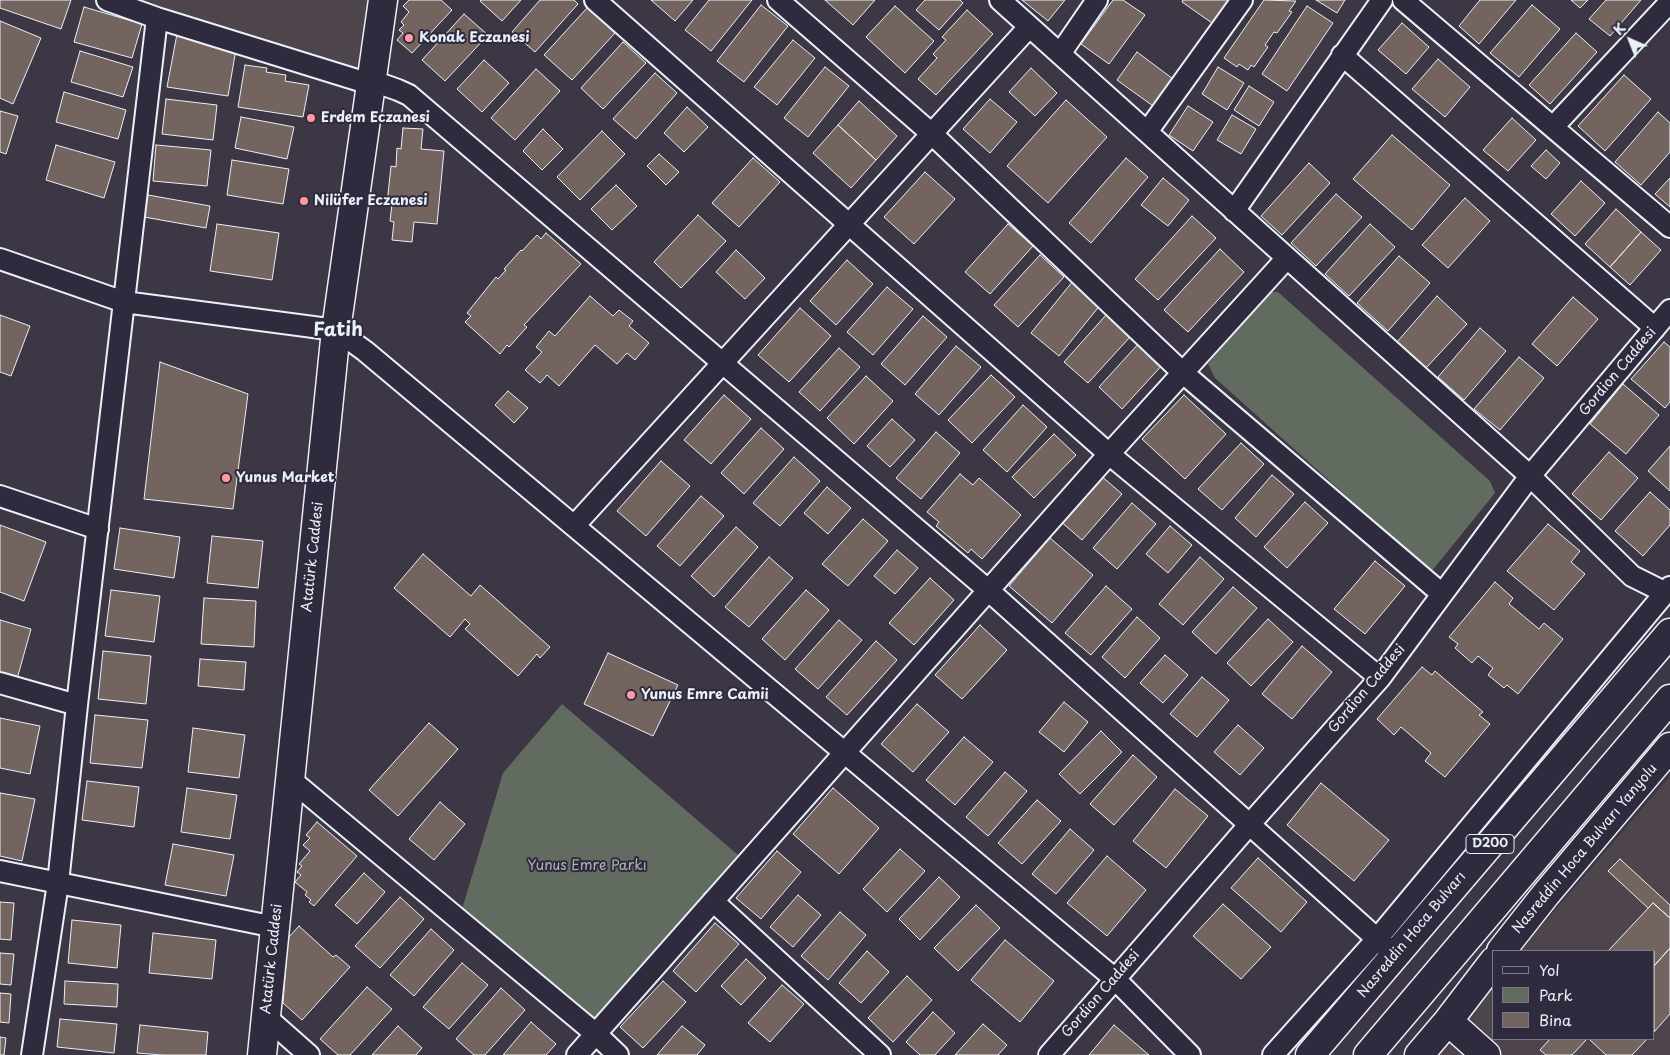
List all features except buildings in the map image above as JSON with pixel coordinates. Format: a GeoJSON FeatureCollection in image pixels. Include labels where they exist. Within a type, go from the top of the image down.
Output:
{"type":"FeatureCollection","features":[{"type":"Feature","properties":{"kind":"main road","name":"Atatürk Caddesi"},"geometry":{"type":"LineString","coordinates":[[262,1055],[336,330],[383,0]]}},
{"type":"Feature","properties":{"kind":"main road","name":"Nasreddin Hoca Bulvarı"},"geometry":{"type":"LineString","coordinates":[[1310,1055],[1386,947],[1670,633]]}},
{"type":"Feature","properties":{"kind":"main road","name":"D200"},"geometry":{"type":"LineString","coordinates":[[1368,1055],[1670,699]]}},
{"type":"Feature","properties":{"kind":"main road","name":"Nasreddin Hoca Bulvarı Yanyolu"},"geometry":{"type":"LineString","coordinates":[[1502,950],[1546,894],[1670,747]]}},
{"type":"Feature","properties":{"kind":"main road"},"geometry":{"type":"LineString","coordinates":[[1419,1055],[1492,964]]}},
{"type":"Feature","properties":{"kind":"main road"},"geometry":{"type":"LineString","coordinates":[[1448,1021],[1486,1055]]}},
{"type":"Feature","properties":{"kind":"street"},"geometry":{"type":"LineString","coordinates":[[107,0],[157,18],[409,95],[988,590],[1386,947]]}},
{"type":"Feature","properties":{"kind":"street"},"geometry":{"type":"LineString","coordinates":[[595,0],[1108,454],[1380,678]]}},
{"type":"Feature","properties":{"kind":"street"},"geometry":{"type":"LineString","coordinates":[[778,0],[932,134],[1182,372],[1442,594]]}},
{"type":"Feature","properties":{"kind":"street"},"geometry":{"type":"LineString","coordinates":[[1000,0],[1530,476],[1632,576],[1668,590],[1386,947],[1273,1055]]}},
{"type":"Feature","properties":{"kind":"street"},"geometry":{"type":"LineString","coordinates":[[1060,54],[1097,0]]}},
{"type":"Feature","properties":{"kind":"street"},"geometry":{"type":"LineString","coordinates":[[1147,132],[1242,0]]}},
{"type":"Feature","properties":{"kind":"street"},"geometry":{"type":"LineString","coordinates":[[1234,210],[1382,0]]}},
{"type":"Feature","properties":{"kind":"street"},"geometry":{"type":"LineString","coordinates":[[1403,0],[1670,227]]}},
{"type":"Feature","properties":{"kind":"street"},"geometry":{"type":"LineString","coordinates":[[1553,127],[1670,2]]}},
{"type":"Feature","properties":{"kind":"street"},"geometry":{"type":"LineString","coordinates":[[32,1055],[58,883],[157,18]]}},
{"type":"Feature","properties":{"kind":"street"},"geometry":{"type":"LineString","coordinates":[[574,526],[1030,27]]}},
{"type":"Feature","properties":{"kind":"street"},"geometry":{"type":"LineString","coordinates":[[1342,55],[1655,328]]}},
{"type":"Feature","properties":{"kind":"street"},"geometry":{"type":"LineString","coordinates":[[577,1055],[1108,454],[1287,258]]}},
{"type":"Feature","properties":{"kind":"street"},"geometry":{"type":"LineString","coordinates":[[0,259],[124,302],[336,330],[365,351],[1115,979],[1190,1055]]}},
{"type":"Feature","properties":{"kind":"street","name":"Gordion Caddesi"},"geometry":{"type":"LineString","coordinates":[[1049,1055],[1380,678],[1530,476],[1670,310]]}},
{"type":"Feature","properties":{"kind":"street"},"geometry":{"type":"LineString","coordinates":[[0,496],[98,529]]}},
{"type":"Feature","properties":{"kind":"street"},"geometry":{"type":"LineString","coordinates":[[0,683],[77,705]]}},
{"type":"Feature","properties":{"kind":"street"},"geometry":{"type":"LineString","coordinates":[[290,779],[596,1034],[618,1055]]}},
{"type":"Feature","properties":{"kind":"street"},"geometry":{"type":"LineString","coordinates":[[0,871],[275,927]]}},
{"type":"Feature","properties":{"kind":"street"},"geometry":{"type":"LineString","coordinates":[[713,901],[880,1055]]}},
{"type":"Feature","properties":{"kind":"street"},"geometry":{"type":"LineString","coordinates":[[266,1017],[308,1055]]}},
{"type":"Feature","properties":{"kind":"shaded area"},"geometry":{"type":"Polygon","coordinates":[[[143,0],[372,0],[361,78],[143,0]]]}},
{"type":"Feature","properties":{"kind":"shaded area"},"geometry":{"type":"Polygon","coordinates":[[[1670,776],[1670,1055],[1432,1055],[1492,984],[1492,1040],[1655,1040],[1655,950],[1521,950],[1670,776]]]}},
{"type":"Feature","properties":{"kind":"green space"},"geometry":{"type":"Polygon","coordinates":[[[1267,292],[1278,292],[1490,481],[1495,493],[1431,572],[1215,378],[1208,364],[1267,292]]]}},
{"type":"Feature","properties":{"kind":"green space","name":"Yunus Emre Parkı"},"geometry":{"type":"Polygon","coordinates":[[[562,704],[738,855],[593,1023],[462,909],[503,773],[562,704]]]}},
{"type":"Feature","properties":{"kind":"place","name":"Konak Eczanesi"},"geometry":{"type":"Point","coordinates":[409,38]}},
{"type":"Feature","properties":{"kind":"place","name":"Erdem Eczanesi"},"geometry":{"type":"Point","coordinates":[311,118]}},
{"type":"Feature","properties":{"kind":"place","name":"Nilüfer Eczanesi"},"geometry":{"type":"Point","coordinates":[304,201]}},
{"type":"Feature","properties":{"kind":"place","name":"Yunus Market"},"geometry":{"type":"Point","coordinates":[226,478]}},
{"type":"Feature","properties":{"kind":"place","name":"Yunus Emre Camii"},"geometry":{"type":"Point","coordinates":[631,695]}},
{"type":"Feature","properties":{"kind":"district","name":"Fatih"},"geometry":{"type":"Point","coordinates":[338,331]}}]}
